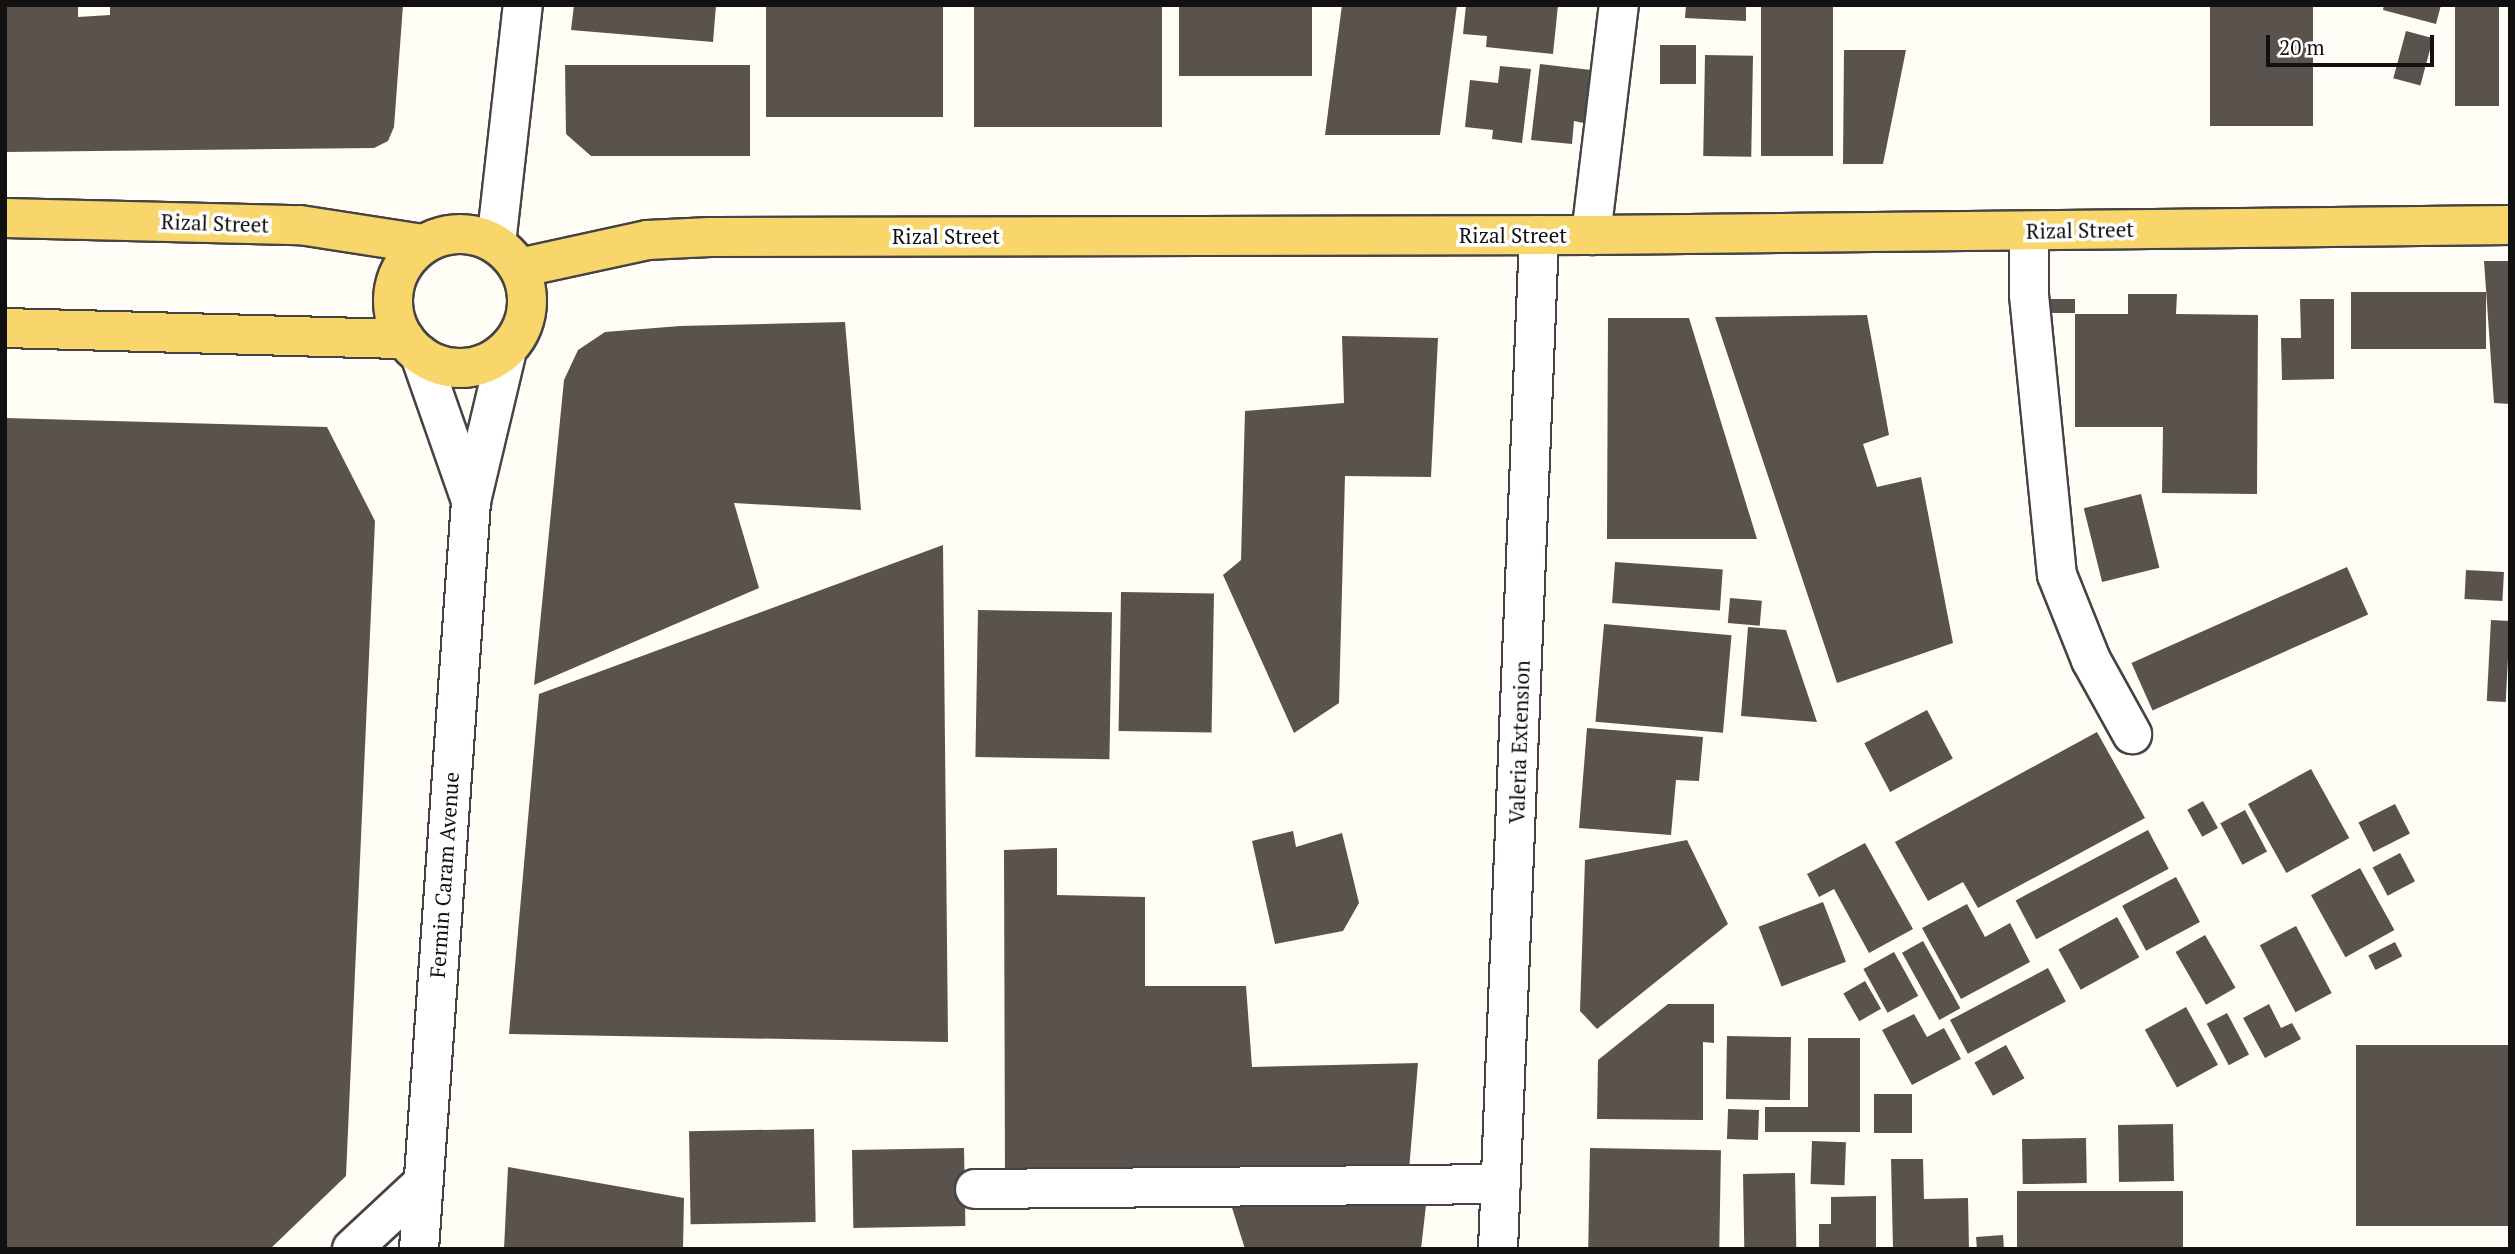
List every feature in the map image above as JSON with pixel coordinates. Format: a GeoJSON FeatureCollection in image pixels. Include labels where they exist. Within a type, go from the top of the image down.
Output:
{"type":"FeatureCollection","features":[{"type":"Feature","properties":{"kind":"main road","name":"Rizal Street"},"geometry":{"type":"LineString","coordinates":[[5,218],[300,225],[423,244]]}},
{"type":"Feature","properties":{"kind":"main road","name":"Rizal Street"},"geometry":{"type":"LineString","coordinates":[[507,256],[647,240],[710,237],[1591,235],[2510,225]]}},
{"type":"Feature","properties":{"kind":"main road"},"geometry":{"type":"LineString","coordinates":[[5,328],[412,347],[436,363],[474,367],[507,350],[527,311],[527,289],[507,256],[463,234],[423,244],[400,270],[393,303],[412,347]]}},
{"type":"Feature","properties":{"kind":"street"},"geometry":{"type":"LineString","coordinates":[[507,256],[523,5]]}},
{"type":"Feature","properties":{"kind":"street"},"geometry":{"type":"LineString","coordinates":[[1591,235],[1619,5]]}},
{"type":"Feature","properties":{"kind":"street"},"geometry":{"type":"LineString","coordinates":[[2029,231],[2029,295],[2057,575],[2091,660],[2132,734]]}},
{"type":"Feature","properties":{"kind":"street","name":"Valeria Extension"},"geometry":{"type":"LineString","coordinates":[[1498,1249],[1539,235]]}},
{"type":"Feature","properties":{"kind":"street","name":"Fermin Caram Avenue"},"geometry":{"type":"LineString","coordinates":[[412,347],[471,501]]}},
{"type":"Feature","properties":{"kind":"street","name":"Fermin Caram Avenue"},"geometry":{"type":"LineString","coordinates":[[419,1249],[471,501],[507,350]]}},
{"type":"Feature","properties":{"kind":"street"},"geometry":{"type":"LineString","coordinates":[[352,1249],[423,1183]]}},
{"type":"Feature","properties":{"kind":"street"},"geometry":{"type":"LineString","coordinates":[[975,1189],[1501,1184]]}},
{"type":"Feature","properties":{"kind":"building"},"geometry":{"type":"Polygon","coordinates":[[[5,5],[78,5],[78,17],[110,15],[110,5],[403,5],[394,127],[388,141],[374,148],[5,152],[5,5]]]}},
{"type":"Feature","properties":{"kind":"building"},"geometry":{"type":"Polygon","coordinates":[[[574,5],[716,5],[713,42],[571,30],[574,5]]]}},
{"type":"Feature","properties":{"kind":"building"},"geometry":{"type":"Polygon","coordinates":[[[766,5],[943,5],[943,117],[766,117],[766,5]]]}},
{"type":"Feature","properties":{"kind":"building"},"geometry":{"type":"Polygon","coordinates":[[[974,5],[1162,5],[1162,127],[974,127],[974,5]]]}},
{"type":"Feature","properties":{"kind":"building"},"geometry":{"type":"Polygon","coordinates":[[[1179,5],[1312,5],[1312,76],[1179,76],[1179,5]]]}},
{"type":"Feature","properties":{"kind":"building"},"geometry":{"type":"Polygon","coordinates":[[[1342,5],[1457,5],[1440,135],[1325,135],[1342,5]]]}},
{"type":"Feature","properties":{"kind":"building"},"geometry":{"type":"Polygon","coordinates":[[[1466,5],[1558,5],[1553,54],[1486,47],[1487,36],[1463,34],[1466,5]]]}},
{"type":"Feature","properties":{"kind":"building"},"geometry":{"type":"Polygon","coordinates":[[[1686,5],[1746,5],[1746,21],[1685,18],[1686,5]]]}},
{"type":"Feature","properties":{"kind":"building"},"geometry":{"type":"Polygon","coordinates":[[[1761,5],[1833,5],[1833,156],[1761,156],[1761,5]]]}},
{"type":"Feature","properties":{"kind":"building"},"geometry":{"type":"Polygon","coordinates":[[[2210,5],[2313,5],[2313,126],[2210,126],[2210,5]]]}},
{"type":"Feature","properties":{"kind":"building"},"geometry":{"type":"Polygon","coordinates":[[[2384,5],[2441,5],[2436,24],[2383,10],[2384,5]]]}},
{"type":"Feature","properties":{"kind":"building"},"geometry":{"type":"Polygon","coordinates":[[[2455,5],[2499,5],[2499,106],[2455,106],[2455,5]]]}},
{"type":"Feature","properties":{"kind":"building"},"geometry":{"type":"Polygon","coordinates":[[[2406,31],[2433,38],[2420,86],[2393,78],[2406,31]]]}},
{"type":"Feature","properties":{"kind":"building"},"geometry":{"type":"Polygon","coordinates":[[[1660,45],[1696,45],[1696,84],[1660,84],[1660,45]]]}},
{"type":"Feature","properties":{"kind":"building"},"geometry":{"type":"Polygon","coordinates":[[[1844,50],[1906,50],[1883,164],[1843,164],[1844,50]]]}},
{"type":"Feature","properties":{"kind":"building"},"geometry":{"type":"Polygon","coordinates":[[[1705,55],[1753,56],[1751,157],[1703,156],[1705,55]]]}},
{"type":"Feature","properties":{"kind":"building"},"geometry":{"type":"Polygon","coordinates":[[[1540,64],[1591,70],[1584,123],[1574,121],[1572,144],[1531,140],[1540,64]]]}},
{"type":"Feature","properties":{"kind":"building"},"geometry":{"type":"Polygon","coordinates":[[[565,65],[750,65],[750,156],[591,156],[566,134],[565,65]]]}},
{"type":"Feature","properties":{"kind":"building"},"geometry":{"type":"Polygon","coordinates":[[[1500,66],[1531,69],[1522,143],[1492,139],[1493,130],[1465,127],[1470,80],[1498,83],[1500,66]]]}},
{"type":"Feature","properties":{"kind":"building"},"geometry":{"type":"Polygon","coordinates":[[[2484,261],[2510,261],[2510,404],[2494,403],[2484,261]]]}},
{"type":"Feature","properties":{"kind":"building"},"geometry":{"type":"Polygon","coordinates":[[[2351,292],[2486,292],[2486,349],[2351,349],[2351,292]]]}},
{"type":"Feature","properties":{"kind":"building"},"geometry":{"type":"Polygon","coordinates":[[[2128,294],[2177,294],[2176,314],[2258,315],[2257,494],[2162,493],[2163,427],[2075,427],[2075,314],[2128,314],[2128,294]]]}},
{"type":"Feature","properties":{"kind":"building"},"geometry":{"type":"Polygon","coordinates":[[[2049,299],[2075,299],[2075,313],[2049,313],[2049,299]]]}},
{"type":"Feature","properties":{"kind":"building"},"geometry":{"type":"Polygon","coordinates":[[[2300,299],[2334,299],[2334,379],[2282,380],[2281,338],[2301,338],[2300,299]]]}},
{"type":"Feature","properties":{"kind":"building"},"geometry":{"type":"Polygon","coordinates":[[[1867,315],[1889,435],[1863,444],[1877,487],[1921,477],[1953,643],[1837,683],[1715,317],[1867,315]]]}},
{"type":"Feature","properties":{"kind":"building"},"geometry":{"type":"Polygon","coordinates":[[[1608,318],[1689,318],[1757,539],[1607,539],[1608,318]]]}},
{"type":"Feature","properties":{"kind":"building"},"geometry":{"type":"Polygon","coordinates":[[[845,322],[861,510],[734,503],[759,588],[534,685],[564,380],[578,350],[605,332],[680,326],[845,322]]]}},
{"type":"Feature","properties":{"kind":"building"},"geometry":{"type":"Polygon","coordinates":[[[1342,336],[1438,338],[1431,477],[1345,476],[1339,703],[1294,733],[1223,575],[1241,560],[1245,411],[1344,403],[1342,336]]]}},
{"type":"Feature","properties":{"kind":"building"},"geometry":{"type":"Polygon","coordinates":[[[5,418],[327,427],[375,521],[346,1176],[270,1249],[5,1249],[5,418]]]}},
{"type":"Feature","properties":{"kind":"building"},"geometry":{"type":"Polygon","coordinates":[[[2141,494],[2159,568],[2102,582],[2084,508],[2141,494]]]}},
{"type":"Feature","properties":{"kind":"building"},"geometry":{"type":"Polygon","coordinates":[[[943,545],[948,1042],[509,1034],[539,694],[943,545]]]}},
{"type":"Feature","properties":{"kind":"building"},"geometry":{"type":"Polygon","coordinates":[[[1615,562],[1723,570],[1720,610],[1612,603],[1615,562]]]}},
{"type":"Feature","properties":{"kind":"building"},"geometry":{"type":"Polygon","coordinates":[[[2347,567],[2368,615],[2153,710],[2131,663],[2347,567]]]}},
{"type":"Feature","properties":{"kind":"building"},"geometry":{"type":"Polygon","coordinates":[[[2466,570],[2504,572],[2502,601],[2464,599],[2466,570]]]}},
{"type":"Feature","properties":{"kind":"building"},"geometry":{"type":"Polygon","coordinates":[[[1121,592],[1214,594],[1212,733],[1119,731],[1121,592]]]}},
{"type":"Feature","properties":{"kind":"building"},"geometry":{"type":"Polygon","coordinates":[[[1730,598],[1762,601],[1760,626],[1728,623],[1730,598]]]}},
{"type":"Feature","properties":{"kind":"building"},"geometry":{"type":"Polygon","coordinates":[[[978,610],[1112,612],[1109,759],[975,757],[978,610]]]}},
{"type":"Feature","properties":{"kind":"building"},"geometry":{"type":"Polygon","coordinates":[[[2491,620],[2510,621],[2506,702],[2487,701],[2491,620]]]}},
{"type":"Feature","properties":{"kind":"building"},"geometry":{"type":"Polygon","coordinates":[[[1604,624],[1732,635],[1723,733],[1595,722],[1604,624]]]}},
{"type":"Feature","properties":{"kind":"building"},"geometry":{"type":"Polygon","coordinates":[[[1748,627],[1786,630],[1817,722],[1741,716],[1748,627]]]}},
{"type":"Feature","properties":{"kind":"building"},"geometry":{"type":"Polygon","coordinates":[[[1927,710],[1953,759],[1890,792],[1864,743],[1927,710]]]}},
{"type":"Feature","properties":{"kind":"building"},"geometry":{"type":"Polygon","coordinates":[[[1587,728],[1703,737],[1699,781],[1676,780],[1671,835],[1579,828],[1587,728]]]}},
{"type":"Feature","properties":{"kind":"building"},"geometry":{"type":"Polygon","coordinates":[[[2097,732],[2145,818],[1978,908],[1963,882],[1928,901],[1895,842],[2097,732]]]}},
{"type":"Feature","properties":{"kind":"building"},"geometry":{"type":"Polygon","coordinates":[[[2311,769],[2349,838],[2286,873],[2248,804],[2311,769]]]}},
{"type":"Feature","properties":{"kind":"building"},"geometry":{"type":"Polygon","coordinates":[[[2203,801],[2218,828],[2202,837],[2187,810],[2203,801]]]}},
{"type":"Feature","properties":{"kind":"building"},"geometry":{"type":"Polygon","coordinates":[[[2395,804],[2410,833],[2373,852],[2358,823],[2395,804]]]}},
{"type":"Feature","properties":{"kind":"building"},"geometry":{"type":"Polygon","coordinates":[[[2245,810],[2267,851],[2242,865],[2220,823],[2245,810]]]}},
{"type":"Feature","properties":{"kind":"building"},"geometry":{"type":"Polygon","coordinates":[[[2148,830],[2169,869],[2036,939],[2016,900],[2148,830]]]}},
{"type":"Feature","properties":{"kind":"building"},"geometry":{"type":"Polygon","coordinates":[[[1293,831],[1296,847],[1342,833],[1359,903],[1343,931],[1275,944],[1252,841],[1293,831]]]}},
{"type":"Feature","properties":{"kind":"building"},"geometry":{"type":"Polygon","coordinates":[[[1687,840],[1728,924],[1597,1029],[1580,1011],[1585,860],[1687,840]]]}},
{"type":"Feature","properties":{"kind":"building"},"geometry":{"type":"Polygon","coordinates":[[[1865,843],[1913,929],[1869,953],[1834,889],[1819,897],[1807,874],[1865,843]]]}},
{"type":"Feature","properties":{"kind":"building"},"geometry":{"type":"Polygon","coordinates":[[[1057,848],[1057,895],[1145,897],[1145,986],[1246,986],[1252,1067],[1418,1063],[1409,1170],[1005,1179],[1004,850],[1057,848]]]}},
{"type":"Feature","properties":{"kind":"building"},"geometry":{"type":"Polygon","coordinates":[[[2400,853],[2415,881],[2388,896],[2373,868],[2400,853]]]}},
{"type":"Feature","properties":{"kind":"building"},"geometry":{"type":"Polygon","coordinates":[[[2360,868],[2394,930],[2345,957],[2311,895],[2360,868]]]}},
{"type":"Feature","properties":{"kind":"building"},"geometry":{"type":"Polygon","coordinates":[[[2176,877],[2200,922],[2146,951],[2122,906],[2176,877]]]}},
{"type":"Feature","properties":{"kind":"building"},"geometry":{"type":"Polygon","coordinates":[[[1823,902],[1846,962],[1782,986],[1759,927],[1823,902]]]}},
{"type":"Feature","properties":{"kind":"building"},"geometry":{"type":"Polygon","coordinates":[[[1967,904],[1985,937],[2010,923],[2030,962],[1961,999],[1922,928],[1967,904]]]}},
{"type":"Feature","properties":{"kind":"building"},"geometry":{"type":"Polygon","coordinates":[[[2117,917],[2139,957],[2081,990],[2058,949],[2117,917]]]}},
{"type":"Feature","properties":{"kind":"building"},"geometry":{"type":"Polygon","coordinates":[[[2296,926],[2332,993],[2295,1012],[2260,945],[2296,926]]]}},
{"type":"Feature","properties":{"kind":"building"},"geometry":{"type":"Polygon","coordinates":[[[2205,935],[2236,988],[2206,1005],[2176,952],[2205,935]]]}},
{"type":"Feature","properties":{"kind":"building"},"geometry":{"type":"Polygon","coordinates":[[[1923,941],[1960,1008],[1939,1020],[1902,953],[1923,941]]]}},
{"type":"Feature","properties":{"kind":"building"},"geometry":{"type":"Polygon","coordinates":[[[2395,942],[2402,956],[2376,970],[2368,956],[2395,942]]]}},
{"type":"Feature","properties":{"kind":"building"},"geometry":{"type":"Polygon","coordinates":[[[1894,952],[1918,996],[1888,1013],[1863,969],[1894,952]]]}},
{"type":"Feature","properties":{"kind":"building"},"geometry":{"type":"Polygon","coordinates":[[[2048,968],[2066,1002],[1968,1054],[1950,1020],[2048,968]]]}},
{"type":"Feature","properties":{"kind":"building"},"geometry":{"type":"Polygon","coordinates":[[[1865,981],[1881,1009],[1859,1021],[1843,994],[1865,981]]]}},
{"type":"Feature","properties":{"kind":"building"},"geometry":{"type":"Polygon","coordinates":[[[1668,1004],[1714,1004],[1714,1043],[1703,1042],[1703,1120],[1597,1119],[1598,1060],[1668,1004]]]}},
{"type":"Feature","properties":{"kind":"building"},"geometry":{"type":"Polygon","coordinates":[[[2269,1004],[2281,1028],[2292,1023],[2301,1039],[2265,1058],[2243,1018],[2269,1004]]]}},
{"type":"Feature","properties":{"kind":"building"},"geometry":{"type":"Polygon","coordinates":[[[2186,1007],[2218,1065],[2177,1088],[2145,1030],[2186,1007]]]}},
{"type":"Feature","properties":{"kind":"building"},"geometry":{"type":"Polygon","coordinates":[[[2227,1013],[2249,1054],[2229,1065],[2207,1024],[2227,1013]]]}},
{"type":"Feature","properties":{"kind":"building"},"geometry":{"type":"Polygon","coordinates":[[[1914,1014],[1927,1037],[1944,1028],[1961,1059],[1912,1085],[1882,1030],[1914,1014]]]}},
{"type":"Feature","properties":{"kind":"building"},"geometry":{"type":"Polygon","coordinates":[[[1727,1036],[1791,1037],[1790,1100],[1726,1099],[1727,1036]]]}},
{"type":"Feature","properties":{"kind":"building"},"geometry":{"type":"Polygon","coordinates":[[[1808,1038],[1860,1038],[1860,1132],[1765,1132],[1765,1107],[1808,1107],[1808,1038]]]}},
{"type":"Feature","properties":{"kind":"building"},"geometry":{"type":"Polygon","coordinates":[[[2006,1045],[2024,1078],[1993,1096],[1975,1062],[2006,1045]]]}},
{"type":"Feature","properties":{"kind":"building"},"geometry":{"type":"Polygon","coordinates":[[[2356,1045],[2510,1045],[2510,1226],[2356,1226],[2356,1045]]]}},
{"type":"Feature","properties":{"kind":"building"},"geometry":{"type":"Polygon","coordinates":[[[1874,1094],[1912,1094],[1912,1133],[1874,1133],[1874,1094]]]}},
{"type":"Feature","properties":{"kind":"building"},"geometry":{"type":"Polygon","coordinates":[[[1728,1109],[1759,1110],[1758,1140],[1727,1139],[1728,1109]]]}},
{"type":"Feature","properties":{"kind":"building"},"geometry":{"type":"Polygon","coordinates":[[[2173,1124],[2174,1181],[2119,1182],[2118,1125],[2173,1124]]]}},
{"type":"Feature","properties":{"kind":"building"},"geometry":{"type":"Polygon","coordinates":[[[814,1129],[816,1222],[691,1224],[689,1131],[814,1129]]]}},
{"type":"Feature","properties":{"kind":"building"},"geometry":{"type":"Polygon","coordinates":[[[2086,1138],[2087,1183],[2023,1184],[2022,1139],[2086,1138]]]}},
{"type":"Feature","properties":{"kind":"building"},"geometry":{"type":"Polygon","coordinates":[[[1812,1141],[1846,1142],[1844,1185],[1810,1184],[1812,1141]]]}},
{"type":"Feature","properties":{"kind":"building"},"geometry":{"type":"Polygon","coordinates":[[[964,1148],[965,1226],[853,1228],[852,1150],[964,1148]]]}},
{"type":"Feature","properties":{"kind":"building"},"geometry":{"type":"Polygon","coordinates":[[[1590,1148],[1721,1150],[1719,1249],[1588,1249],[1590,1148]]]}},
{"type":"Feature","properties":{"kind":"building"},"geometry":{"type":"Polygon","coordinates":[[[1891,1159],[1923,1159],[1924,1199],[1968,1198],[1969,1249],[1893,1249],[1891,1159]]]}},
{"type":"Feature","properties":{"kind":"building"},"geometry":{"type":"Polygon","coordinates":[[[508,1167],[684,1198],[683,1249],[504,1249],[508,1167]]]}},
{"type":"Feature","properties":{"kind":"building"},"geometry":{"type":"Polygon","coordinates":[[[1795,1173],[1796,1249],[1744,1249],[1743,1174],[1795,1173]]]}},
{"type":"Feature","properties":{"kind":"building"},"geometry":{"type":"Polygon","coordinates":[[[2017,1191],[2183,1191],[2183,1249],[2017,1249],[2017,1191]]]}},
{"type":"Feature","properties":{"kind":"building"},"geometry":{"type":"Polygon","coordinates":[[[1228,1195],[1426,1205],[1421,1249],[1245,1249],[1228,1195]]]}},
{"type":"Feature","properties":{"kind":"building"},"geometry":{"type":"Polygon","coordinates":[[[1876,1196],[1876,1249],[1819,1249],[1819,1224],[1831,1224],[1831,1197],[1876,1196]]]}},
{"type":"Feature","properties":{"kind":"building"},"geometry":{"type":"Polygon","coordinates":[[[2003,1235],[2004,1249],[1977,1249],[1976,1237],[2003,1235]]]}}]}
